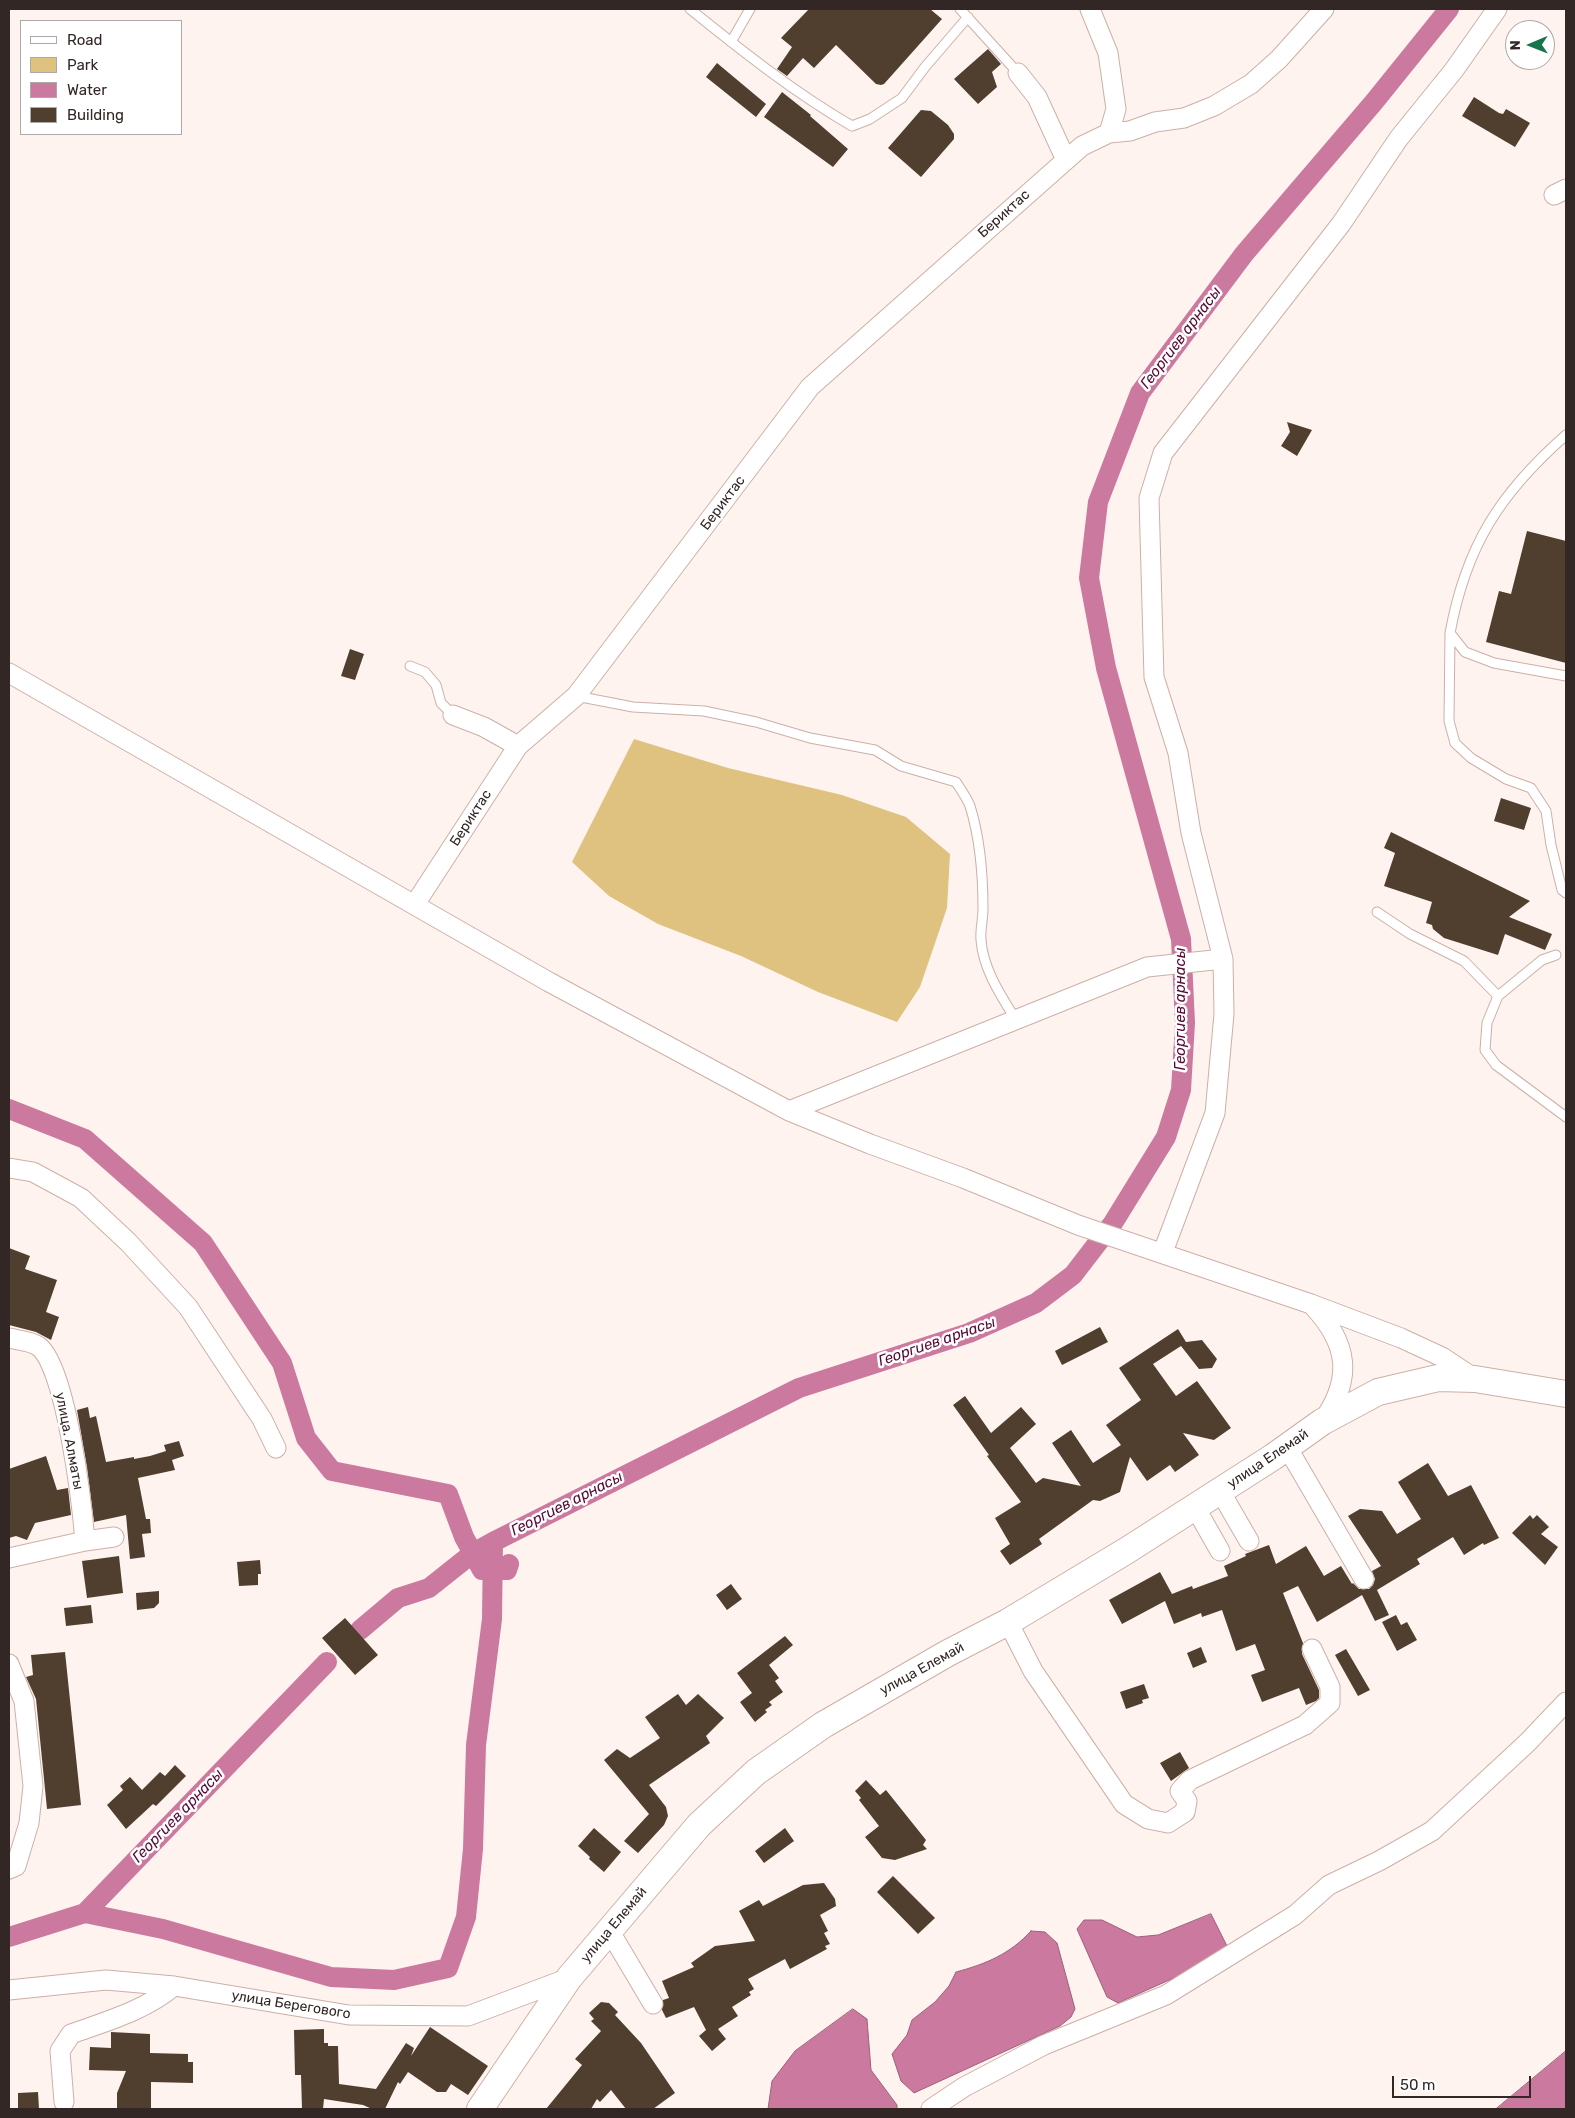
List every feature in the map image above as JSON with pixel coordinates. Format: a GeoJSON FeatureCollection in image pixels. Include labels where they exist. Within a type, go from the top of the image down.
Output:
{"type":"FeatureCollection","features":[{"type":"Feature","properties":{"kind":"street"},"geometry":{"type":"LineString","coordinates":[[1090,9],[1108,53],[1116,109],[1109,133]]}},
{"type":"Feature","properties":{"kind":"street","name":"Бериктас"},"geometry":{"type":"LineString","coordinates":[[415,904],[518,746],[576,696],[810,387],[1082,146],[1109,133],[1130,131],[1155,122],[1184,118],[1221,101],[1251,84],[1279,59],[1324,9]]}},
{"type":"Feature","properties":{"kind":"street"},"geometry":{"type":"LineString","coordinates":[[1163,1252],[1215,1113],[1224,1014],[1219,960],[1191,833],[1178,753],[1154,677],[1150,498],[1162,453],[1341,224],[1399,138],[1454,70],[1497,9]]}},
{"type":"Feature","properties":{"kind":"street"},"geometry":{"type":"LineString","coordinates":[[1018,74],[1037,97],[1066,160]]}},
{"type":"Feature","properties":{"kind":"street"},"geometry":{"type":"LineString","coordinates":[[9,673],[597,1009],[789,1111],[870,1144],[963,1178],[1078,1225],[1163,1252],[1401,1338],[1442,1357],[1476,1379]]}},
{"type":"Feature","properties":{"kind":"street"},"geometry":{"type":"LineString","coordinates":[[453,715],[484,727],[518,746]]}},
{"type":"Feature","properties":{"kind":"street"},"geometry":{"type":"LineString","coordinates":[[789,1111],[1147,967],[1219,960]]}},
{"type":"Feature","properties":{"kind":"street"},"geometry":{"type":"LineString","coordinates":[[9,1168],[33,1172],[81,1198],[128,1242],[188,1307],[262,1418],[276,1448]]}},
{"type":"Feature","properties":{"kind":"street"},"geometry":{"type":"LineString","coordinates":[[1311,1304],[1328,1322],[1337,1340],[1344,1364],[1342,1382],[1333,1407],[1322,1422]]}},
{"type":"Feature","properties":{"kind":"street"},"geometry":{"type":"LineString","coordinates":[[9,1338],[34,1344]]}},
{"type":"Feature","properties":{"kind":"street"},"geometry":{"type":"LineString","coordinates":[[9,1348],[34,1344]]}},
{"type":"Feature","properties":{"kind":"street","name":"улица. Алматы"},"geometry":{"type":"LineString","coordinates":[[34,1344],[50,1361],[68,1424],[85,1541]]}},
{"type":"Feature","properties":{"kind":"street","name":"улица Елемай"},"geometry":{"type":"LineString","coordinates":[[480,2109],[569,1978],[699,1825],[756,1772],[823,1724],[948,1653],[1008,1622],[1126,1551],[1287,1447],[1322,1422],[1378,1392],[1438,1378],[1476,1379],[1566,1394]]}},
{"type":"Feature","properties":{"kind":"street"},"geometry":{"type":"LineString","coordinates":[[1287,1447],[1364,1579]]}},
{"type":"Feature","properties":{"kind":"street"},"geometry":{"type":"LineString","coordinates":[[1220,1491],[1249,1541]]}},
{"type":"Feature","properties":{"kind":"street"},"geometry":{"type":"LineString","coordinates":[[1195,1507],[1220,1551]]}},
{"type":"Feature","properties":{"kind":"street"},"geometry":{"type":"LineString","coordinates":[[9,1558],[85,1541],[114,1537]]}},
{"type":"Feature","properties":{"kind":"street"},"geometry":{"type":"LineString","coordinates":[[1008,1622],[1033,1671],[1124,1804],[1148,1819],[1168,1823],[1185,1812],[1187,1801],[1180,1791],[1190,1780],[1304,1725],[1330,1704],[1330,1687],[1312,1649]]}},
{"type":"Feature","properties":{"kind":"street"},"geometry":{"type":"LineString","coordinates":[[9,1664],[24,1701],[33,1786],[29,1823],[23,1848],[16,1866],[9,1869]]}},
{"type":"Feature","properties":{"kind":"street"},"geometry":{"type":"LineString","coordinates":[[930,2109],[964,2087],[1044,2045],[1166,1995],[1295,1915],[1329,1885],[1379,1861],[1432,1831],[1527,1743],[1566,1702]]}},
{"type":"Feature","properties":{"kind":"street"},"geometry":{"type":"LineString","coordinates":[[609,1930],[653,2004]]}},
{"type":"Feature","properties":{"kind":"street","name":"улица Берегового"},"geometry":{"type":"LineString","coordinates":[[9,1990],[106,1980],[174,1986],[349,2015],[468,2016],[569,1978]]}},
{"type":"Feature","properties":{"kind":"street"},"geometry":{"type":"LineString","coordinates":[[64,2102],[60,2051],[70,2034],[132,2012],[159,1999],[174,1986]]}},
{"type":"Feature","properties":{"kind":"lane"},"geometry":{"type":"LineString","coordinates":[[690,9],[731,42],[819,106],[852,126],[870,119],[902,98],[925,67],[968,16]]}},
{"type":"Feature","properties":{"kind":"lane"},"geometry":{"type":"LineString","coordinates":[[731,42],[750,9]]}},
{"type":"Feature","properties":{"kind":"lane"},"geometry":{"type":"LineString","coordinates":[[960,9],[1018,74]]}},
{"type":"Feature","properties":{"kind":"lane"},"geometry":{"type":"LineString","coordinates":[[1566,435],[1513,487],[1487,524],[1467,568],[1456,599],[1450,633],[1449,721],[1455,743],[1471,758],[1506,778],[1531,788],[1546,811],[1551,845],[1562,890],[1566,893]]}},
{"type":"Feature","properties":{"kind":"lane"},"geometry":{"type":"LineString","coordinates":[[1450,633],[1465,652],[1494,663],[1566,676]]}},
{"type":"Feature","properties":{"kind":"lane"},"geometry":{"type":"LineString","coordinates":[[410,666],[425,672],[436,685],[441,703],[453,715]]}},
{"type":"Feature","properties":{"kind":"lane"},"geometry":{"type":"LineString","coordinates":[[576,696],[633,707],[704,710],[810,738],[875,750],[900,766],[956,782],[970,804],[977,842],[982,878],[983,912],[980,939],[985,960],[995,986],[1016,1020]]}},
{"type":"Feature","properties":{"kind":"lane"},"geometry":{"type":"LineString","coordinates":[[1377,912],[1410,934],[1464,961],[1498,996]]}},
{"type":"Feature","properties":{"kind":"lane"},"geometry":{"type":"LineString","coordinates":[[1556,956],[1542,960],[1498,996],[1487,1023],[1485,1050],[1496,1065],[1566,1117]]}},
{"type":"Feature","properties":{"kind":"green space"},"geometry":{"type":"Polygon","coordinates":[[[634,739],[728,768],[842,795],[906,817],[950,854],[947,908],[920,987],[897,1022],[818,992],[741,956],[658,924],[609,896],[572,862],[634,739]]]}},
{"type":"Feature","properties":{"kind":"water"},"geometry":{"type":"Polygon","coordinates":[[[1211,1914],[1228,1948],[1216,1959],[1118,2003],[1107,1997],[1077,1929],[1084,1920],[1102,1920],[1137,1937],[1158,1935],[1211,1914]]]}},
{"type":"Feature","properties":{"kind":"water"},"geometry":{"type":"Polygon","coordinates":[[[1031,1931],[1045,1932],[1057,1943],[1075,2009],[1071,2017],[1060,2026],[914,2093],[901,2081],[892,2054],[907,2035],[912,2020],[935,2002],[949,1986],[956,1972],[997,1957],[1015,1946],[1031,1931]]]}},
{"type":"Feature","properties":{"kind":"water"},"geometry":{"type":"Polygon","coordinates":[[[853,2009],[867,2019],[871,2070],[897,2105],[897,2109],[768,2109],[772,2081],[795,2051],[853,2009]]]}},
{"type":"Feature","properties":{"kind":"water"},"geometry":{"type":"Polygon","coordinates":[[[1566,2051],[1566,2109],[1496,2109],[1566,2051]]]}},
{"type":"Feature","properties":{"kind":"building"},"geometry":{"type":"Polygon","coordinates":[[[809,9],[930,9],[942,19],[884,84],[876,84],[836,45],[814,68],[803,58],[787,76],[777,69],[792,47],[781,38],[809,9]]]}},
{"type":"Feature","properties":{"kind":"building"},"geometry":{"type":"Polygon","coordinates":[[[988,49],[1001,64],[992,72],[997,87],[978,104],[954,79],[988,49]]]}},
{"type":"Feature","properties":{"kind":"building"},"geometry":{"type":"Polygon","coordinates":[[[717,63],[766,104],[756,117],[706,77],[717,63]]]}},
{"type":"Feature","properties":{"kind":"building"},"geometry":{"type":"Polygon","coordinates":[[[782,92],[811,115],[848,149],[833,167],[764,117],[782,92]]]}},
{"type":"Feature","properties":{"kind":"building"},"geometry":{"type":"Polygon","coordinates":[[[1474,97],[1499,113],[1503,114],[1506,109],[1530,123],[1515,147],[1462,116],[1474,97]]]}},
{"type":"Feature","properties":{"kind":"building"},"geometry":{"type":"Polygon","coordinates":[[[921,110],[931,111],[948,125],[954,134],[954,139],[921,177],[888,148],[921,110]]]}},
{"type":"Feature","properties":{"kind":"building"},"geometry":{"type":"Polygon","coordinates":[[[1287,422],[1312,430],[1297,456],[1281,446],[1290,432],[1287,422]]]}},
{"type":"Feature","properties":{"kind":"building"},"geometry":{"type":"Polygon","coordinates":[[[1527,531],[1566,541],[1566,663],[1486,642],[1499,591],[1511,594],[1527,531]]]}},
{"type":"Feature","properties":{"kind":"building"},"geometry":{"type":"Polygon","coordinates":[[[350,649],[364,654],[355,680],[341,676],[350,649]]]}},
{"type":"Feature","properties":{"kind":"building"},"geometry":{"type":"Polygon","coordinates":[[[1501,798],[1531,808],[1524,830],[1494,821],[1501,798]]]}},
{"type":"Feature","properties":{"kind":"building"},"geometry":{"type":"Polygon","coordinates":[[[1391,832],[1530,901],[1509,917],[1552,934],[1545,950],[1505,934],[1498,955],[1444,938],[1433,929],[1432,925],[1426,923],[1432,902],[1384,886],[1395,853],[1384,848],[1391,832]]]}},
{"type":"Feature","properties":{"kind":"building"},"geometry":{"type":"Polygon","coordinates":[[[9,1248],[30,1256],[25,1269],[57,1280],[46,1312],[59,1317],[51,1340],[36,1332],[9,1325],[9,1248]]]}},
{"type":"Feature","properties":{"kind":"building"},"geometry":{"type":"Polygon","coordinates":[[[1100,1327],[1108,1342],[1062,1365],[1055,1351],[1100,1327]]]}},
{"type":"Feature","properties":{"kind":"building"},"geometry":{"type":"Polygon","coordinates":[[[1178,1329],[1186,1342],[1202,1340],[1217,1359],[1212,1368],[1199,1369],[1181,1346],[1153,1364],[1176,1396],[1197,1381],[1231,1428],[1214,1440],[1183,1433],[1199,1455],[1175,1472],[1170,1465],[1147,1481],[1130,1457],[1120,1492],[1100,1501],[1093,1500],[1039,1539],[1042,1544],[1010,1565],[1000,1551],[1010,1544],[995,1518],[1021,1502],[953,1405],[965,1396],[991,1433],[1021,1407],[1036,1424],[1010,1448],[1036,1483],[1043,1478],[1081,1486],[1052,1443],[1071,1430],[1093,1463],[1121,1445],[1106,1425],[1141,1400],[1119,1368],[1178,1329]]]}},
{"type":"Feature","properties":{"kind":"building"},"geometry":{"type":"Polygon","coordinates":[[[88,1407],[90,1418],[96,1416],[106,1462],[150,1456],[166,1451],[164,1445],[179,1441],[184,1456],[172,1460],[175,1470],[138,1478],[146,1519],[150,1519],[151,1533],[142,1534],[145,1557],[130,1559],[126,1515],[94,1522],[77,1410],[88,1407]]]}},
{"type":"Feature","properties":{"kind":"building"},"geometry":{"type":"Polygon","coordinates":[[[46,1456],[57,1490],[68,1488],[71,1515],[35,1523],[27,1540],[16,1536],[9,1538],[9,1469],[46,1456]]]}},
{"type":"Feature","properties":{"kind":"building"},"geometry":{"type":"Polygon","coordinates":[[[1428,1463],[1448,1496],[1471,1485],[1499,1538],[1484,1545],[1483,1543],[1464,1555],[1453,1537],[1417,1559],[1420,1564],[1377,1590],[1389,1615],[1375,1621],[1362,1595],[1317,1622],[1298,1586],[1283,1593],[1303,1643],[1302,1654],[1319,1690],[1319,1698],[1316,1701],[1306,1705],[1299,1688],[1262,1702],[1251,1675],[1265,1670],[1255,1644],[1236,1651],[1222,1610],[1202,1617],[1201,1613],[1174,1624],[1165,1601],[1122,1624],[1109,1600],[1160,1572],[1172,1594],[1192,1586],[1193,1589],[1228,1576],[1224,1566],[1246,1556],[1245,1554],[1269,1545],[1276,1564],[1306,1546],[1324,1576],[1341,1566],[1352,1584],[1359,1589],[1369,1589],[1375,1579],[1372,1571],[1381,1566],[1348,1516],[1360,1509],[1382,1511],[1397,1534],[1421,1519],[1398,1482],[1428,1463]]]}},
{"type":"Feature","properties":{"kind":"building"},"geometry":{"type":"Polygon","coordinates":[[[1530,1515],[1533,1519],[1537,1515],[1549,1527],[1541,1534],[1558,1547],[1545,1565],[1512,1533],[1530,1515]]]}},
{"type":"Feature","properties":{"kind":"building"},"geometry":{"type":"Polygon","coordinates":[[[119,1556],[123,1593],[87,1598],[82,1561],[119,1556]]]}},
{"type":"Feature","properties":{"kind":"building"},"geometry":{"type":"Polygon","coordinates":[[[260,1560],[261,1574],[258,1574],[258,1585],[239,1586],[237,1562],[260,1560]]]}},
{"type":"Feature","properties":{"kind":"building"},"geometry":{"type":"Polygon","coordinates":[[[731,1584],[742,1599],[727,1610],[716,1595],[731,1584]]]}},
{"type":"Feature","properties":{"kind":"building"},"geometry":{"type":"Polygon","coordinates":[[[159,1591],[159,1603],[154,1608],[137,1610],[136,1593],[159,1591]]]}},
{"type":"Feature","properties":{"kind":"building"},"geometry":{"type":"Polygon","coordinates":[[[91,1605],[93,1623],[66,1626],[64,1608],[91,1605]]]}},
{"type":"Feature","properties":{"kind":"building"},"geometry":{"type":"Polygon","coordinates":[[[1396,1615],[1401,1625],[1407,1622],[1417,1640],[1397,1651],[1382,1622],[1396,1615]]]}},
{"type":"Feature","properties":{"kind":"building"},"geometry":{"type":"Polygon","coordinates":[[[345,1618],[378,1655],[355,1675],[322,1638],[345,1618]]]}},
{"type":"Feature","properties":{"kind":"building"},"geometry":{"type":"Polygon","coordinates":[[[785,1636],[793,1645],[769,1665],[779,1678],[775,1681],[783,1692],[769,1702],[772,1705],[755,1722],[740,1702],[752,1693],[737,1673],[785,1636]]]}},
{"type":"Feature","properties":{"kind":"building"},"geometry":{"type":"Polygon","coordinates":[[[1201,1647],[1207,1662],[1193,1668],[1187,1653],[1201,1647]]]}},
{"type":"Feature","properties":{"kind":"building"},"geometry":{"type":"Polygon","coordinates":[[[1346,1649],[1370,1690],[1358,1696],[1335,1655],[1346,1649]]]}},
{"type":"Feature","properties":{"kind":"building"},"geometry":{"type":"Polygon","coordinates":[[[65,1652],[81,1805],[47,1809],[36,1699],[26,1677],[33,1675],[31,1655],[65,1652]]]}},
{"type":"Feature","properties":{"kind":"building"},"geometry":{"type":"Polygon","coordinates":[[[1144,1684],[1149,1698],[1142,1700],[1143,1703],[1126,1709],[1120,1692],[1144,1684]]]}},
{"type":"Feature","properties":{"kind":"building"},"geometry":{"type":"Polygon","coordinates":[[[678,1694],[686,1705],[698,1694],[724,1718],[706,1736],[710,1743],[649,1785],[666,1807],[668,1816],[664,1825],[638,1853],[624,1841],[649,1814],[604,1760],[617,1749],[630,1758],[660,1738],[645,1717],[678,1694]]]}},
{"type":"Feature","properties":{"kind":"building"},"geometry":{"type":"Polygon","coordinates":[[[1180,1752],[1189,1768],[1171,1781],[1160,1763],[1180,1752]]]}},
{"type":"Feature","properties":{"kind":"building"},"geometry":{"type":"Polygon","coordinates":[[[175,1765],[186,1776],[156,1806],[153,1804],[126,1829],[107,1805],[123,1790],[120,1786],[130,1777],[142,1790],[160,1772],[165,1776],[175,1765]]]}},
{"type":"Feature","properties":{"kind":"building"},"geometry":{"type":"Polygon","coordinates":[[[866,1780],[880,1795],[886,1790],[926,1840],[923,1845],[927,1849],[895,1860],[882,1858],[865,1837],[879,1826],[859,1800],[861,1798],[855,1791],[866,1780]]]}},
{"type":"Feature","properties":{"kind":"building"},"geometry":{"type":"Polygon","coordinates":[[[594,1828],[621,1852],[604,1872],[578,1846],[594,1828]]]}},
{"type":"Feature","properties":{"kind":"building"},"geometry":{"type":"Polygon","coordinates":[[[785,1828],[794,1841],[764,1863],[755,1851],[785,1828]]]}},
{"type":"Feature","properties":{"kind":"building"},"geometry":{"type":"Polygon","coordinates":[[[893,1876],[935,1918],[918,1934],[877,1892],[893,1876]]]}},
{"type":"Feature","properties":{"kind":"building"},"geometry":{"type":"Polygon","coordinates":[[[824,1883],[835,1899],[836,1906],[820,1915],[828,1931],[824,1933],[830,1944],[825,1946],[827,1949],[790,1969],[785,1959],[748,1979],[754,1989],[749,1992],[751,1995],[732,2007],[738,2016],[718,2029],[726,2039],[712,2051],[699,2036],[706,2030],[694,2007],[666,2018],[662,2010],[663,2000],[669,1998],[662,1981],[694,1967],[691,1963],[715,1946],[755,1941],[739,1911],[759,1900],[763,1906],[803,1885],[824,1883]]]}},
{"type":"Feature","properties":{"kind":"building"},"geometry":{"type":"Polygon","coordinates":[[[601,2002],[609,2003],[618,2012],[615,2015],[641,2043],[675,2093],[653,2109],[626,2109],[611,2090],[600,2102],[597,2099],[591,2109],[546,2109],[582,2065],[575,2059],[601,2031],[591,2021],[594,2019],[589,2013],[601,2002]]]}},
{"type":"Feature","properties":{"kind":"building"},"geometry":{"type":"Polygon","coordinates":[[[430,2027],[488,2066],[468,2095],[451,2084],[446,2092],[437,2092],[408,2072],[400,2084],[398,2082],[385,2109],[372,2109],[363,2105],[324,2099],[323,2109],[302,2109],[301,2075],[295,2075],[294,2030],[324,2029],[324,2043],[328,2043],[328,2046],[338,2046],[339,2084],[376,2089],[406,2043],[414,2048],[411,2056],[430,2027]]]}},
{"type":"Feature","properties":{"kind":"building"},"geometry":{"type":"Polygon","coordinates":[[[111,2032],[150,2034],[150,2053],[188,2054],[188,2062],[193,2062],[193,2083],[151,2082],[151,2109],[117,2109],[117,2093],[126,2071],[89,2070],[90,2047],[111,2048],[111,2032]]]}},
{"type":"Feature","properties":{"kind":"building"},"geometry":{"type":"Polygon","coordinates":[[[38,2092],[39,2109],[18,2109],[18,2093],[38,2092]]]}},
{"type":"Feature","properties":{"kind":"waterway","name":"Георгиев арнасы"},"geometry":{"type":"LineString","coordinates":[[360,1630],[398,1598],[429,1588],[473,1553],[799,1388],[969,1333],[1036,1303],[1073,1275],[1113,1223],[1166,1137],[1181,1090],[1185,1023],[1181,939],[1106,668],[1089,578],[1098,502],[1140,393],[1244,254],[1374,102],[1449,9]]}},
{"type":"Feature","properties":{"kind":"waterway"},"geometry":{"type":"LineString","coordinates":[[9,1109],[85,1139],[203,1243],[282,1363],[306,1438],[332,1471],[448,1494],[464,1537],[482,1570],[507,1570],[509,1564]]}},
{"type":"Feature","properties":{"kind":"waterway"},"geometry":{"type":"LineString","coordinates":[[85,1913],[163,1929],[331,1977],[394,1980],[448,1968],[466,1917],[473,1849],[476,1745],[492,1619],[493,1542]]}},
{"type":"Feature","properties":{"kind":"waterway","name":"Георгиев арнасы"},"geometry":{"type":"LineString","coordinates":[[9,1937],[85,1913],[327,1662]]}}]}
